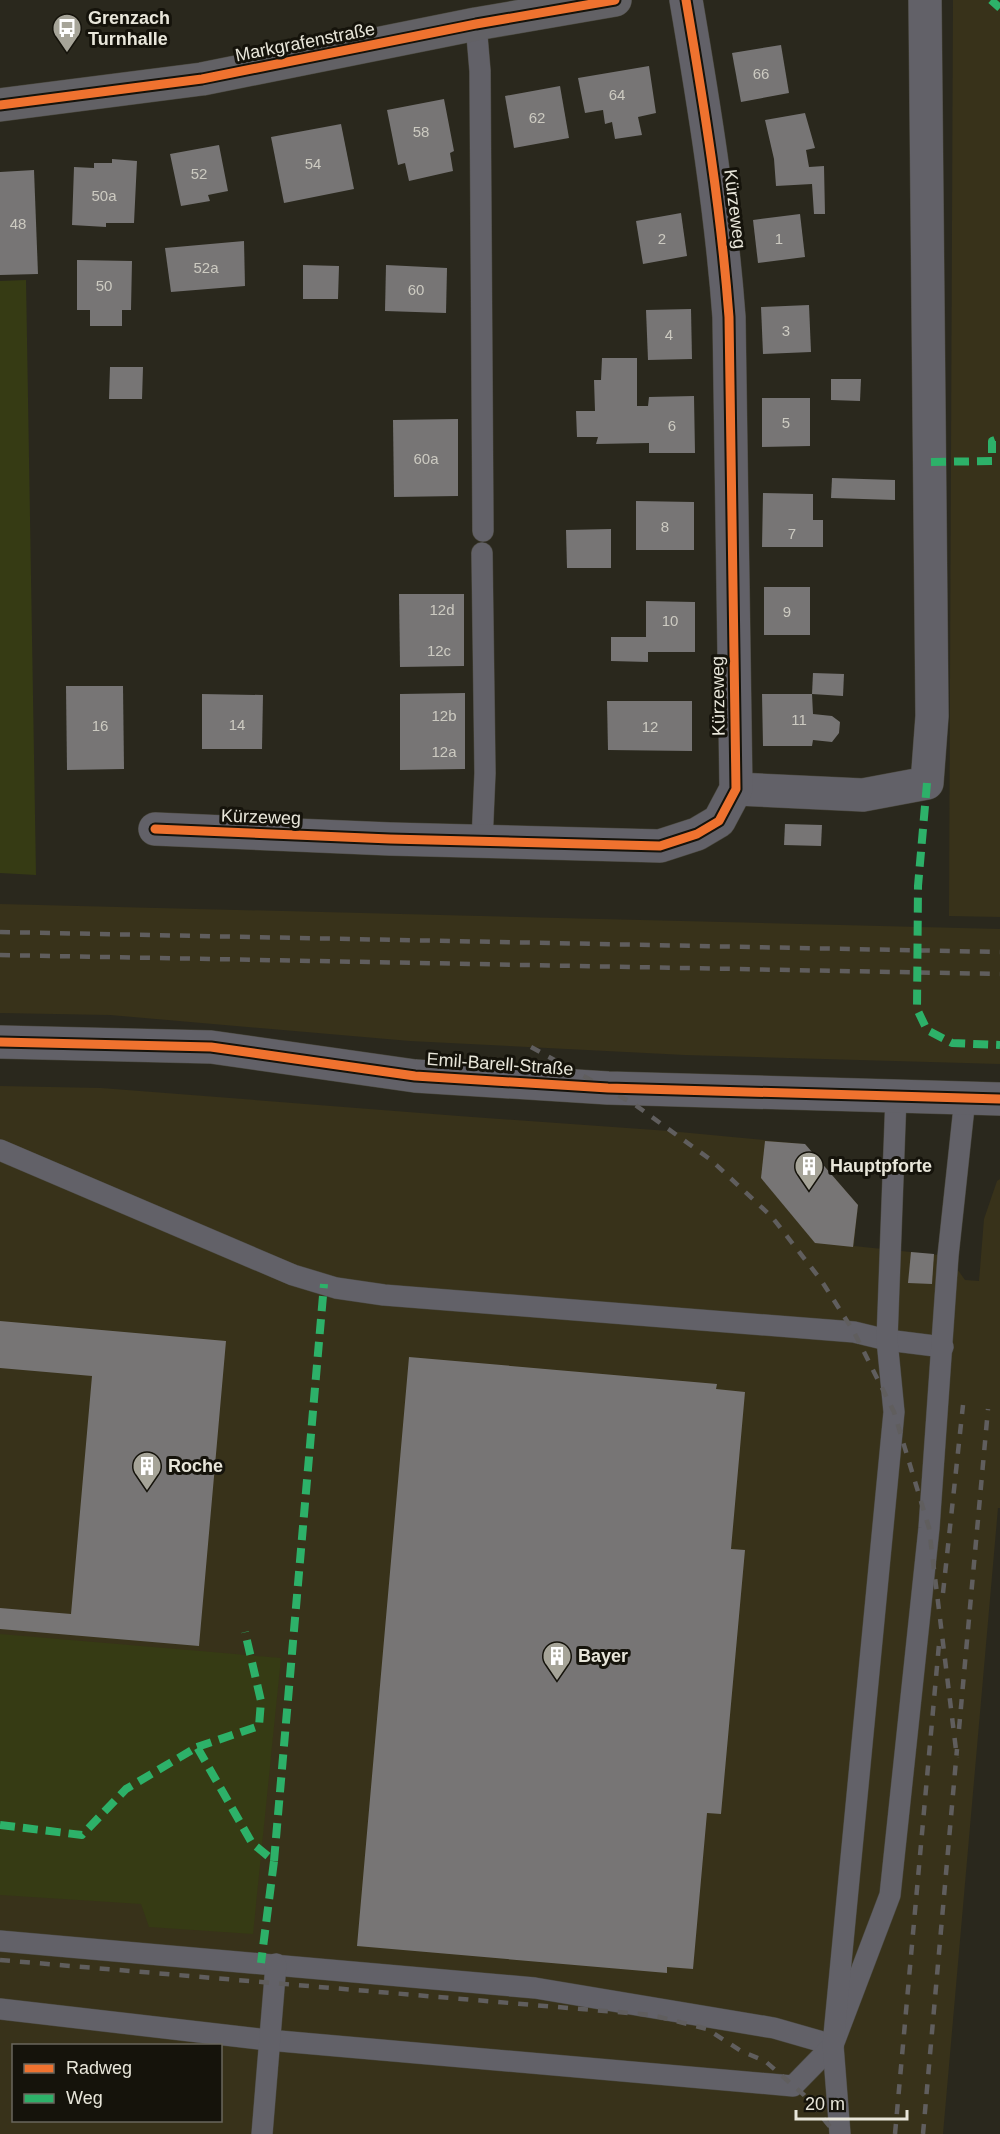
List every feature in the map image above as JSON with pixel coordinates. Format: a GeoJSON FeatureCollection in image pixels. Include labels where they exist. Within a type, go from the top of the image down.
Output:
{"type":"FeatureCollection","features":[{"type":"Feature","properties":{"kind":"main road","name":"Markgrafenstraße"},"geometry":{"type":"LineString","coordinates":[[0,105],[202,79],[476,24],[615,0]]}},
{"type":"Feature","properties":{"kind":"street","name":"Kürzeweg"},"geometry":{"type":"LineString","coordinates":[[155,829],[482,842],[660,846],[697,834],[719,821],[736,789],[729,316],[717,193],[686,0]]}},
{"type":"Feature","properties":{"kind":"street"},"geometry":{"type":"LineString","coordinates":[[736,789],[863,795],[927,783],[932,716],[925,0]]}},
{"type":"Feature","properties":{"kind":"street","name":"Emil-Barell-Straße"},"geometry":{"type":"LineString","coordinates":[[0,1042],[211,1047],[415,1076],[585,1086],[1000,1100]]}},
{"type":"Feature","properties":{"kind":"lane"},"geometry":{"type":"LineString","coordinates":[[476,24],[480,71],[483,531]]}},
{"type":"Feature","properties":{"kind":"lane"},"geometry":{"type":"LineString","coordinates":[[482,554],[485,773],[482,842]]}},
{"type":"Feature","properties":{"kind":"lane"},"geometry":{"type":"LineString","coordinates":[[840,2134],[833,2045],[894,1412],[887,1340],[896,1096]]}},
{"type":"Feature","properties":{"kind":"lane"},"geometry":{"type":"LineString","coordinates":[[0,2009],[268,2040],[794,2086],[833,2045],[890,1895],[929,1528],[948,1256],[965,1098]]}},
{"type":"Feature","properties":{"kind":"lane"},"geometry":{"type":"LineString","coordinates":[[0,1150],[293,1275],[336,1288],[396,1296],[854,1332],[887,1340],[943,1347]]}},
{"type":"Feature","properties":{"kind":"lane"},"geometry":{"type":"LineString","coordinates":[[0,1941],[535,1988],[774,2028],[833,2045]]}},
{"type":"Feature","properties":{"kind":"lane"},"geometry":{"type":"LineString","coordinates":[[262,2134],[276,1964]]}},
{"type":"Feature","properties":{"kind":"shaded area"},"geometry":{"type":"Polygon","coordinates":[[[953,0],[1000,0],[1000,917],[949,916],[953,0]]]}},
{"type":"Feature","properties":{"kind":"shaded area"},"geometry":{"type":"Polygon","coordinates":[[[0,904],[1000,929],[1000,1064],[685,1055],[410,1041],[110,1015],[0,1013],[0,904]]]}},
{"type":"Feature","properties":{"kind":"shaded area"},"geometry":{"type":"Polygon","coordinates":[[[0,1086],[101,1088],[669,1131],[805,1144],[858,1205],[854,1246],[948,1256],[965,1280],[979,1281],[984,1219],[997,1181],[1000,1179],[1000,1508],[998,1508],[943,2134],[0,2134],[0,1086]]]}},
{"type":"Feature","properties":{"kind":"green space"},"geometry":{"type":"Polygon","coordinates":[[[26,280],[36,875],[0,873],[0,281],[26,280]]]}},
{"type":"Feature","properties":{"kind":"green space"},"geometry":{"type":"Polygon","coordinates":[[[0,1634],[281,1658],[253,1934],[149,1927],[141,1904],[0,1895],[0,1634]]]}},
{"type":"Feature","properties":{"kind":"building"},"geometry":{"type":"Polygon","coordinates":[[[781,45],[789,93],[741,102],[732,53],[781,45]]]}},
{"type":"Feature","properties":{"kind":"building"},"geometry":{"type":"Polygon","coordinates":[[[649,66],[656,113],[638,117],[642,135],[615,139],[612,122],[605,124],[603,110],[585,113],[578,78],[649,66]]]}},
{"type":"Feature","properties":{"kind":"building"},"geometry":{"type":"Polygon","coordinates":[[[560,86],[569,138],[514,148],[505,96],[560,86]]]}},
{"type":"Feature","properties":{"kind":"building"},"geometry":{"type":"Polygon","coordinates":[[[444,99],[454,151],[450,153],[453,171],[409,181],[405,163],[398,165],[387,110],[444,99]]]}},
{"type":"Feature","properties":{"kind":"building"},"geometry":{"type":"Polygon","coordinates":[[[805,113],[815,148],[806,150],[809,167],[824,166],[825,214],[814,214],[812,184],[776,186],[774,159],[765,120],[805,113]]]}},
{"type":"Feature","properties":{"kind":"building"},"geometry":{"type":"Polygon","coordinates":[[[341,124],[354,189],[284,203],[271,137],[341,124]]]}},
{"type":"Feature","properties":{"kind":"building"},"geometry":{"type":"Polygon","coordinates":[[[219,145],[228,191],[208,195],[210,201],[181,206],[170,154],[219,145]]]}},
{"type":"Feature","properties":{"kind":"building"},"geometry":{"type":"Polygon","coordinates":[[[112,159],[137,161],[134,223],[106,223],[106,227],[72,225],[74,167],[94,168],[94,163],[112,163],[112,159]]]}},
{"type":"Feature","properties":{"kind":"building"},"geometry":{"type":"Polygon","coordinates":[[[34,170],[38,274],[0,275],[0,172],[34,170]]]}},
{"type":"Feature","properties":{"kind":"building"},"geometry":{"type":"Polygon","coordinates":[[[681,213],[687,256],[643,264],[636,221],[681,213]]]}},
{"type":"Feature","properties":{"kind":"building"},"geometry":{"type":"Polygon","coordinates":[[[800,214],[805,257],[758,263],[753,220],[800,214]]]}},
{"type":"Feature","properties":{"kind":"building"},"geometry":{"type":"Polygon","coordinates":[[[244,241],[245,286],[171,292],[165,248],[244,241]]]}},
{"type":"Feature","properties":{"kind":"building"},"geometry":{"type":"Polygon","coordinates":[[[77,260],[132,261],[131,310],[122,310],[122,326],[90,326],[90,310],[77,310],[77,260]]]}},
{"type":"Feature","properties":{"kind":"building"},"geometry":{"type":"Polygon","coordinates":[[[303,265],[339,266],[338,299],[303,299],[303,265]]]}},
{"type":"Feature","properties":{"kind":"building"},"geometry":{"type":"Polygon","coordinates":[[[386,265],[447,268],[446,313],[385,311],[386,265]]]}},
{"type":"Feature","properties":{"kind":"building"},"geometry":{"type":"Polygon","coordinates":[[[809,305],[811,352],[763,354],[761,307],[809,305]]]}},
{"type":"Feature","properties":{"kind":"building"},"geometry":{"type":"Polygon","coordinates":[[[691,309],[692,359],[648,360],[646,310],[691,309]]]}},
{"type":"Feature","properties":{"kind":"building"},"geometry":{"type":"Polygon","coordinates":[[[602,358],[637,358],[637,406],[648,406],[649,397],[694,396],[695,453],[649,453],[649,443],[596,444],[598,437],[577,437],[576,411],[595,411],[594,380],[601,380],[602,358]]]}},
{"type":"Feature","properties":{"kind":"building"},"geometry":{"type":"Polygon","coordinates":[[[110,367],[143,367],[142,399],[109,399],[110,367]]]}},
{"type":"Feature","properties":{"kind":"building"},"geometry":{"type":"Polygon","coordinates":[[[831,379],[861,379],[860,401],[831,400],[831,379]]]}},
{"type":"Feature","properties":{"kind":"building"},"geometry":{"type":"Polygon","coordinates":[[[762,398],[810,398],[810,446],[762,447],[762,398]]]}},
{"type":"Feature","properties":{"kind":"building"},"geometry":{"type":"Polygon","coordinates":[[[458,419],[458,496],[394,497],[393,420],[458,419]]]}},
{"type":"Feature","properties":{"kind":"building"},"geometry":{"type":"Polygon","coordinates":[[[832,478],[895,480],[895,500],[831,498],[832,478]]]}},
{"type":"Feature","properties":{"kind":"building"},"geometry":{"type":"Polygon","coordinates":[[[763,493],[813,494],[813,520],[823,520],[823,547],[762,547],[763,493]]]}},
{"type":"Feature","properties":{"kind":"building"},"geometry":{"type":"Polygon","coordinates":[[[636,501],[694,502],[694,550],[636,550],[636,501]]]}},
{"type":"Feature","properties":{"kind":"building"},"geometry":{"type":"Polygon","coordinates":[[[611,529],[611,568],[567,568],[566,530],[611,529]]]}},
{"type":"Feature","properties":{"kind":"building"},"geometry":{"type":"Polygon","coordinates":[[[764,587],[810,587],[810,635],[764,635],[764,587]]]}},
{"type":"Feature","properties":{"kind":"building"},"geometry":{"type":"Polygon","coordinates":[[[399,594],[464,594],[464,666],[400,667],[399,594]]]}},
{"type":"Feature","properties":{"kind":"building"},"geometry":{"type":"Polygon","coordinates":[[[646,601],[695,602],[695,652],[648,652],[648,662],[611,661],[611,637],[646,637],[646,601]]]}},
{"type":"Feature","properties":{"kind":"building"},"geometry":{"type":"Polygon","coordinates":[[[813,673],[844,674],[843,696],[812,694],[813,673]]]}},
{"type":"Feature","properties":{"kind":"building"},"geometry":{"type":"Polygon","coordinates":[[[66,686],[123,686],[124,769],[67,770],[66,686]]]}},
{"type":"Feature","properties":{"kind":"building"},"geometry":{"type":"Polygon","coordinates":[[[465,693],[465,769],[400,770],[400,694],[465,693]]]}},
{"type":"Feature","properties":{"kind":"building"},"geometry":{"type":"Polygon","coordinates":[[[202,694],[263,695],[262,749],[202,749],[202,694]]]}},
{"type":"Feature","properties":{"kind":"building"},"geometry":{"type":"Polygon","coordinates":[[[762,694],[812,694],[813,714],[832,716],[840,722],[839,733],[832,742],[813,740],[812,746],[763,746],[762,694]]]}},
{"type":"Feature","properties":{"kind":"building"},"geometry":{"type":"Polygon","coordinates":[[[607,701],[692,701],[692,751],[608,750],[607,701]]]}},
{"type":"Feature","properties":{"kind":"building"},"geometry":{"type":"Polygon","coordinates":[[[785,824],[822,825],[821,846],[784,845],[785,824]]]}},
{"type":"Feature","properties":{"kind":"building","name":"Hauptpforte"},"geometry":{"type":"Polygon","coordinates":[[[765,1141],[805,1144],[858,1205],[853,1247],[815,1243],[761,1178],[765,1141]]]}},
{"type":"Feature","properties":{"kind":"building"},"geometry":{"type":"Polygon","coordinates":[[[911,1252],[934,1254],[932,1284],[908,1283],[911,1252]]]}},
{"type":"Feature","properties":{"kind":"building","name":"Roche"},"geometry":{"type":"Polygon","coordinates":[[[0,1321],[226,1341],[199,1646],[0,1629],[0,1608],[71,1614],[92,1376],[0,1368],[0,1321]]]}},
{"type":"Feature","properties":{"kind":"building","name":"Bayer"},"geometry":{"type":"Polygon","coordinates":[[[409,1357],[717,1384],[716,1389],[745,1392],[731,1549],[745,1550],[721,1814],[707,1813],[693,1969],[667,1967],[667,1973],[357,1946],[409,1357]]]}},
{"type":"Feature","properties":{"kind":"railway"},"geometry":{"type":"LineString","coordinates":[[0,932],[1000,952]]}},
{"type":"Feature","properties":{"kind":"railway"},"geometry":{"type":"LineString","coordinates":[[0,955],[1000,974]]}},
{"type":"Feature","properties":{"kind":"railway"},"geometry":{"type":"LineString","coordinates":[[531,1047],[634,1104],[711,1160],[772,1217],[821,1280],[854,1332],[894,1412],[929,1528],[957,1758]]}},
{"type":"Feature","properties":{"kind":"railway"},"geometry":{"type":"LineString","coordinates":[[943,1593],[963,1405]]}},
{"type":"Feature","properties":{"kind":"railway"},"geometry":{"type":"LineString","coordinates":[[959,1729],[988,1409]]}},
{"type":"Feature","properties":{"kind":"railway"},"geometry":{"type":"LineString","coordinates":[[895,2134],[939,1644]]}},
{"type":"Feature","properties":{"kind":"railway"},"geometry":{"type":"LineString","coordinates":[[923,2134],[957,1749]]}},
{"type":"Feature","properties":{"kind":"railway"},"geometry":{"type":"LineString","coordinates":[[0,1960],[652,2015],[707,2029],[741,2051],[765,2061],[804,2095],[836,2134]]}},
{"type":"Feature","properties":{"kind":"marked path"},"geometry":{"type":"LineString","coordinates":[[991,0],[1000,8]]}},
{"type":"Feature","properties":{"kind":"marked path"},"geometry":{"type":"LineString","coordinates":[[931,462],[992,461],[992,441],[1000,438]]}},
{"type":"Feature","properties":{"kind":"marked path"},"geometry":{"type":"LineString","coordinates":[[927,783],[918,886],[917,1009],[927,1030],[952,1043],[1000,1045]]}},
{"type":"Feature","properties":{"kind":"marked path"},"geometry":{"type":"LineString","coordinates":[[274,1861],[324,1284]]}},
{"type":"Feature","properties":{"kind":"marked path"},"geometry":{"type":"LineString","coordinates":[[197,1747],[259,1726],[261,1701],[245,1632]]}},
{"type":"Feature","properties":{"kind":"marked path"},"geometry":{"type":"LineString","coordinates":[[0,1825],[82,1835],[126,1789],[197,1747],[252,1843],[274,1861],[261,1963]]}},
{"type":"Feature","properties":{"kind":"cycle path"},"geometry":{"type":"LineString","coordinates":[[0,105],[202,79],[476,24],[615,0]]}},
{"type":"Feature","properties":{"kind":"cycle path"},"geometry":{"type":"LineString","coordinates":[[155,829],[390,839],[660,846],[697,834],[719,821],[736,789],[729,317],[717,197],[686,0]]}},
{"type":"Feature","properties":{"kind":"cycle path"},"geometry":{"type":"LineString","coordinates":[[0,1042],[211,1047],[415,1076],[608,1088],[1000,1099]]}},
{"type":"Feature","properties":{"kind":"place","name":"Grenzach Turnhalle"},"geometry":{"type":"Point","coordinates":[67,54]}},
{"type":"Feature","properties":{"kind":"place","name":"Hauptpforte"},"geometry":{"type":"Point","coordinates":[809,1192]}},
{"type":"Feature","properties":{"kind":"place","name":"Roche"},"geometry":{"type":"Point","coordinates":[147,1492]}},
{"type":"Feature","properties":{"kind":"place","name":"Bayer"},"geometry":{"type":"Point","coordinates":[557,1682]}}]}
